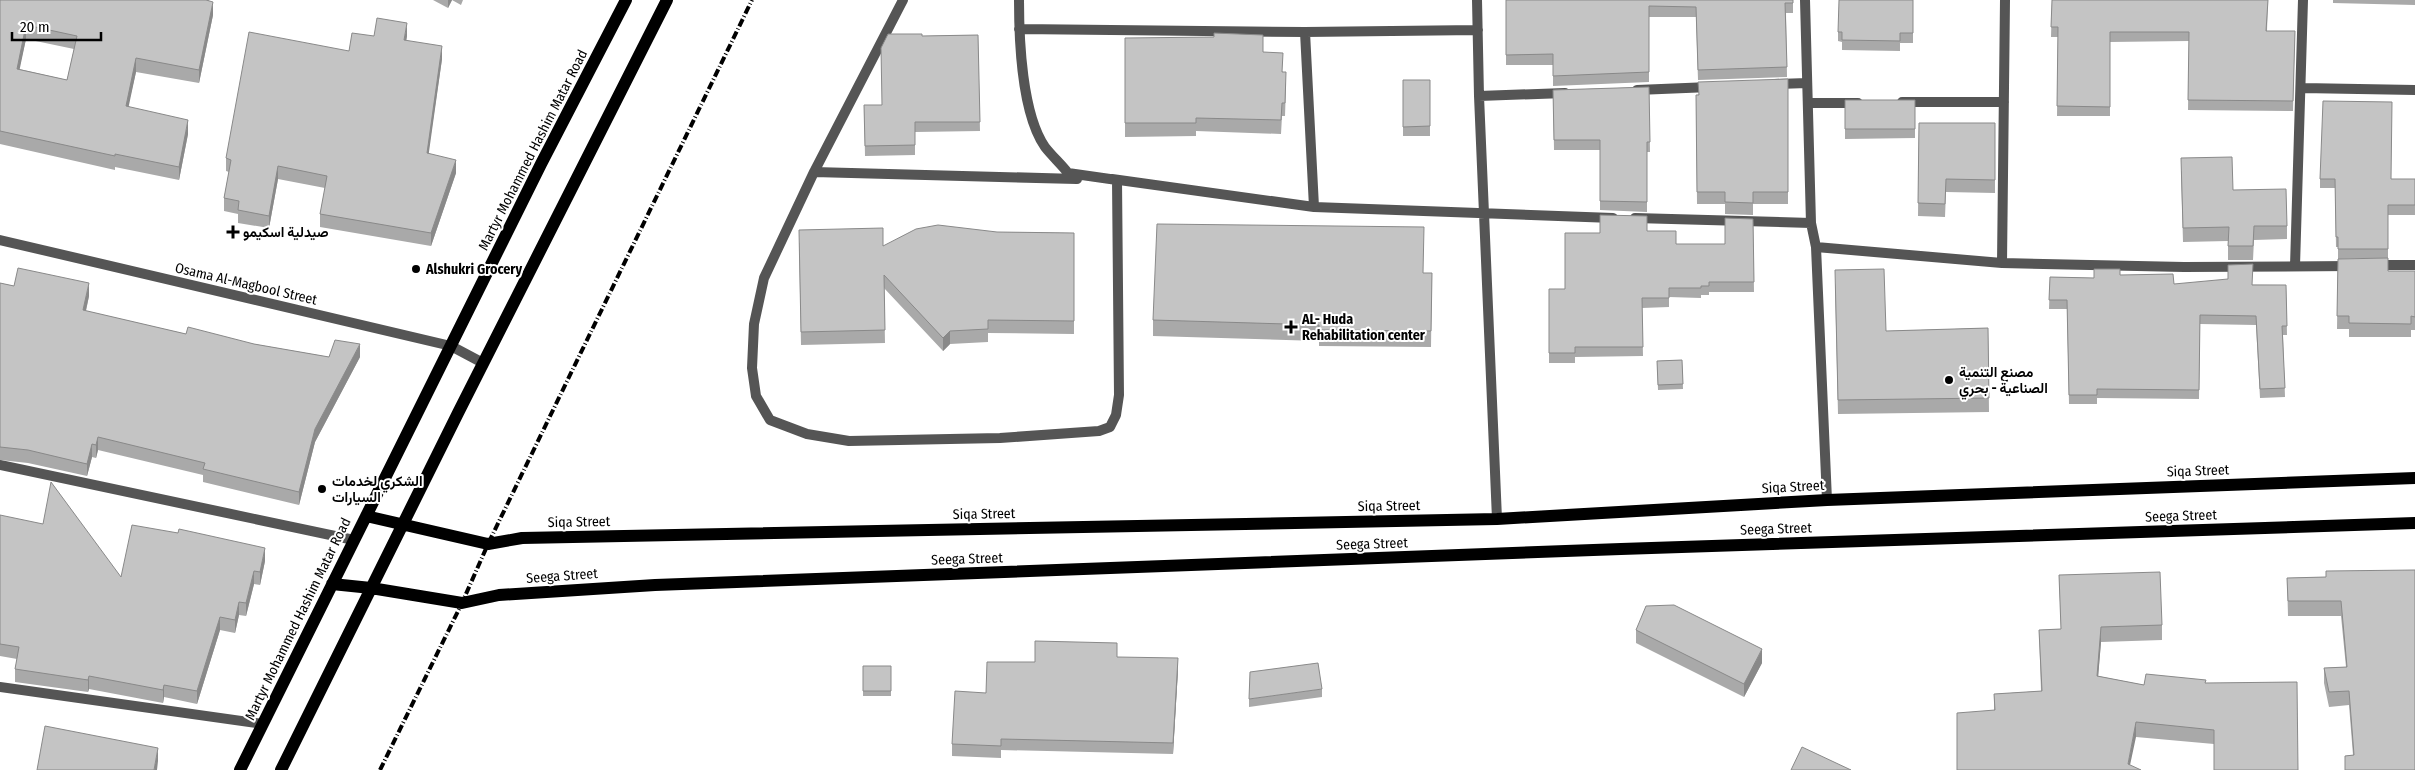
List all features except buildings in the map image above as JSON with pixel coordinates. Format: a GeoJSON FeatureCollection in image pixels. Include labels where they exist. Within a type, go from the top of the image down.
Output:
{"type":"FeatureCollection","features":[{"type":"Feature","properties":{"kind":"main road","name":"Martyr Mohammed Hashim Matar Road"},"geometry":{"type":"LineString","coordinates":[[240,770],[537,173],[626,0]]}},
{"type":"Feature","properties":{"kind":"main road"},"geometry":{"type":"LineString","coordinates":[[281,770],[483,363],[667,0]]}},
{"type":"Feature","properties":{"kind":"main road","name":"Siqa Street"},"geometry":{"type":"LineString","coordinates":[[366,516],[488,544],[522,538],[1497,518],[1827,500],[2415,478]]}},
{"type":"Feature","properties":{"kind":"main road","name":"Seega Street"},"geometry":{"type":"LineString","coordinates":[[332,584],[371,588],[462,603],[498,595],[655,585],[1630,549],[2415,523]]}},
{"type":"Feature","properties":{"kind":"street"},"geometry":{"type":"LineString","coordinates":[[903,0],[814,172],[764,278],[754,324],[752,368],[756,396],[770,420],[807,434],[849,442],[1000,438],[1098,431],[1110,427],[1116,415],[1119,394],[1117,180]]}},
{"type":"Feature","properties":{"kind":"street"},"geometry":{"type":"LineString","coordinates":[[1019,0],[1019,29],[1029,109],[1045,146],[1068,173],[1314,207],[1811,223]]}},
{"type":"Feature","properties":{"kind":"street"},"geometry":{"type":"LineString","coordinates":[[1477,0],[1479,96],[1497,518]]}},
{"type":"Feature","properties":{"kind":"street"},"geometry":{"type":"LineString","coordinates":[[1805,0],[1811,223],[1816,247],[1827,500]]}},
{"type":"Feature","properties":{"kind":"street"},"geometry":{"type":"LineString","coordinates":[[2002,262],[2005,0]]}},
{"type":"Feature","properties":{"kind":"street"},"geometry":{"type":"LineString","coordinates":[[2294,266],[2304,0]]}},
{"type":"Feature","properties":{"kind":"street"},"geometry":{"type":"LineString","coordinates":[[1019,29],[1305,32],[1478,30]]}},
{"type":"Feature","properties":{"kind":"street"},"geometry":{"type":"LineString","coordinates":[[1305,32],[1314,207]]}},
{"type":"Feature","properties":{"kind":"street"},"geometry":{"type":"LineString","coordinates":[[1767,84],[1807,83]]}},
{"type":"Feature","properties":{"kind":"street"},"geometry":{"type":"LineString","coordinates":[[1628,90],[1718,86]]}},
{"type":"Feature","properties":{"kind":"street"},"geometry":{"type":"LineString","coordinates":[[2302,88],[2415,90]]}},
{"type":"Feature","properties":{"kind":"street"},"geometry":{"type":"LineString","coordinates":[[1479,96],[1578,92]]}},
{"type":"Feature","properties":{"kind":"street"},"geometry":{"type":"LineString","coordinates":[[1886,102],[2004,102]]}},
{"type":"Feature","properties":{"kind":"street"},"geometry":{"type":"LineString","coordinates":[[1808,103],[1867,103]]}},
{"type":"Feature","properties":{"kind":"street"},"geometry":{"type":"LineString","coordinates":[[814,172],[1117,180]]}},
{"type":"Feature","properties":{"kind":"street","name":"Osama Al-Magbool Street"},"geometry":{"type":"LineString","coordinates":[[0,240],[451,346],[483,363]]}},
{"type":"Feature","properties":{"kind":"street"},"geometry":{"type":"LineString","coordinates":[[1816,247],[2002,262],[2184,267],[2415,265]]}},
{"type":"Feature","properties":{"kind":"street"},"geometry":{"type":"LineString","coordinates":[[0,465],[354,540]]}},
{"type":"Feature","properties":{"kind":"street"},"geometry":{"type":"LineString","coordinates":[[0,687],[263,724]]}},
{"type":"Feature","properties":{"kind":"railway"},"geometry":{"type":"LineString","coordinates":[[380,770],[752,0]]}},
{"type":"Feature","properties":{"kind":"place","name":"صيدلية اسكيمو"},"geometry":{"type":"Point","coordinates":[233,232]}},
{"type":"Feature","properties":{"kind":"place","name":"Alshukri Grocery"},"geometry":{"type":"Point","coordinates":[416,269]}},
{"type":"Feature","properties":{"kind":"place","name":"AL- Huda Rehabilitation center"},"geometry":{"type":"Point","coordinates":[1291,327]}},
{"type":"Feature","properties":{"kind":"place","name":"مصنع التنمية الصناعية - بحري"},"geometry":{"type":"Point","coordinates":[1949,380]}},
{"type":"Feature","properties":{"kind":"place","name":"الشكري لخدمات السيارات"},"geometry":{"type":"Point","coordinates":[322,489]}}]}
